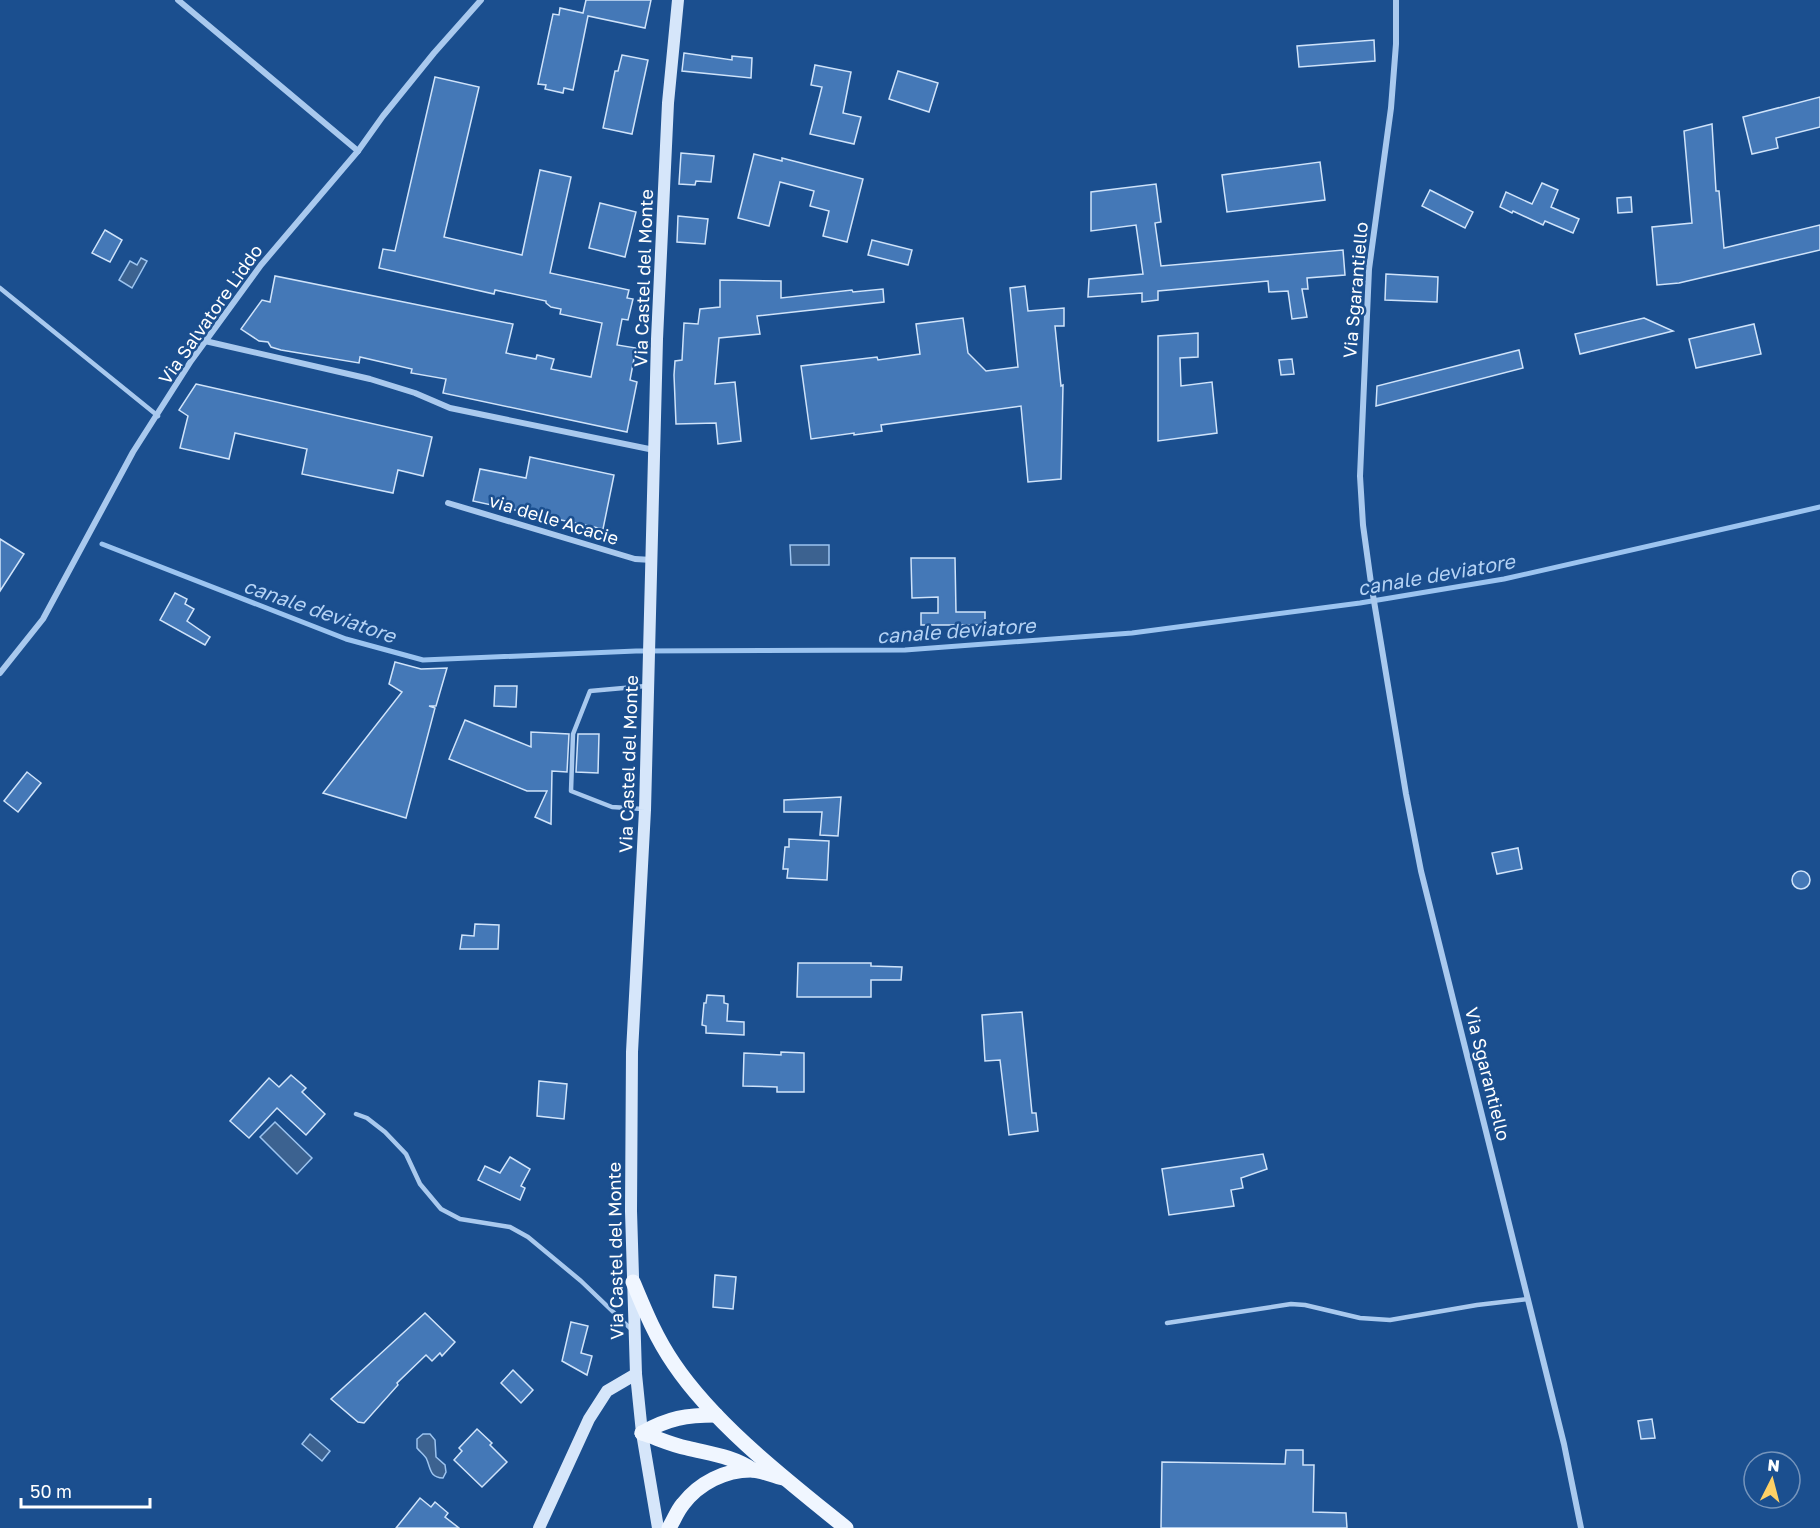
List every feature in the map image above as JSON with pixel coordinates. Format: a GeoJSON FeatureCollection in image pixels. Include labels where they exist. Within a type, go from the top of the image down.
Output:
{"type":"FeatureCollection","features":[{"type":"Feature","properties":{"kind":"main road","name":"Via Castel del Monte"},"geometry":{"type":"LineString","coordinates":[[658,1528],[642,1433],[636,1374],[631,1211],[632,1052],[645,810],[668,103],[678,0]]}},
{"type":"Feature","properties":{"kind":"main road"},"geometry":{"type":"LineString","coordinates":[[633,1282],[653,1330],[675,1366],[716,1415],[786,1479],[846,1528]]}},
{"type":"Feature","properties":{"kind":"main road"},"geometry":{"type":"LineString","coordinates":[[539,1528],[590,1419],[606,1391],[636,1374]]}},
{"type":"Feature","properties":{"kind":"main road"},"geometry":{"type":"LineString","coordinates":[[642,1433],[677,1418],[691,1415],[716,1415]]}},
{"type":"Feature","properties":{"kind":"main road"},"geometry":{"type":"LineString","coordinates":[[642,1433],[684,1448],[726,1456],[741,1461],[753,1470],[786,1479]]}},
{"type":"Feature","properties":{"kind":"main road"},"geometry":{"type":"LineString","coordinates":[[669,1528],[682,1504],[697,1489],[714,1478],[753,1470]]}},
{"type":"Feature","properties":{"kind":"street"},"geometry":{"type":"LineString","coordinates":[[178,0],[358,151]]}},
{"type":"Feature","properties":{"kind":"street","name":"Via Salvatore Liddo"},"geometry":{"type":"LineString","coordinates":[[0,672],[43,619],[133,452],[205,340],[261,265],[358,151],[382,116],[482,0]]}},
{"type":"Feature","properties":{"kind":"street","name":"Via Sgarantiello"},"geometry":{"type":"LineString","coordinates":[[1396,0],[1396,44],[1391,108],[1369,269],[1360,450],[1363,525],[1406,794],[1421,871],[1564,1444],[1581,1528]]}},
{"type":"Feature","properties":{"kind":"street"},"geometry":{"type":"LineString","coordinates":[[205,340],[370,379],[416,393],[450,408],[655,450]]}},
{"type":"Feature","properties":{"kind":"street","name":"via delle Acacie"},"geometry":{"type":"LineString","coordinates":[[448,503],[635,560],[652,560]]}},
{"type":"Feature","properties":{"kind":"lane"},"geometry":{"type":"LineString","coordinates":[[0,288],[158,416]]}},
{"type":"Feature","properties":{"kind":"lane"},"geometry":{"type":"LineString","coordinates":[[645,810],[612,807],[571,791],[573,734],[590,691],[648,686]]}},
{"type":"Feature","properties":{"kind":"lane"},"geometry":{"type":"LineString","coordinates":[[356,1114],[367,1118],[385,1132],[406,1154],[420,1184],[441,1209],[460,1219],[486,1225],[510,1227],[528,1237],[581,1281],[634,1332]]}},
{"type":"Feature","properties":{"kind":"lane"},"geometry":{"type":"LineString","coordinates":[[1167,1323],[1291,1304],[1305,1305],[1360,1318],[1390,1320],[1528,1299]]}},
{"type":"Feature","properties":{"kind":"water"},"geometry":{"type":"Polygon","coordinates":[[[141,258],[147,261],[132,288],[119,280],[130,261],[137,265],[141,258]]]}},
{"type":"Feature","properties":{"kind":"water"},"geometry":{"type":"Polygon","coordinates":[[[790,545],[829,545],[829,565],[791,565],[790,545]]]}},
{"type":"Feature","properties":{"kind":"water"},"geometry":{"type":"Polygon","coordinates":[[[275,1122],[312,1158],[297,1174],[260,1137],[275,1122]]]}},
{"type":"Feature","properties":{"kind":"water"},"geometry":{"type":"Polygon","coordinates":[[[310,1434],[330,1451],[322,1461],[302,1444],[310,1434]]]}},
{"type":"Feature","properties":{"kind":"water"},"geometry":{"type":"Polygon","coordinates":[[[423,1434],[430,1434],[435,1440],[436,1457],[445,1465],[446,1472],[443,1478],[433,1475],[426,1458],[417,1448],[417,1439],[423,1434]]]}},
{"type":"Feature","properties":{"kind":"building"},"geometry":{"type":"Polygon","coordinates":[[[586,0],[651,0],[645,28],[588,16],[573,90],[564,88],[563,93],[545,89],[546,85],[538,84],[553,14],[559,15],[560,8],[583,13],[586,0]]]}},
{"type":"Feature","properties":{"kind":"building"},"geometry":{"type":"Polygon","coordinates":[[[1374,40],[1375,61],[1299,67],[1297,46],[1374,40]]]}},
{"type":"Feature","properties":{"kind":"building"},"geometry":{"type":"Polygon","coordinates":[[[684,53],[732,60],[732,56],[752,58],[751,78],[682,71],[684,53]]]}},
{"type":"Feature","properties":{"kind":"building"},"geometry":{"type":"Polygon","coordinates":[[[622,55],[648,60],[632,134],[603,128],[615,71],[618,71],[622,55]]]}},
{"type":"Feature","properties":{"kind":"building"},"geometry":{"type":"Polygon","coordinates":[[[815,65],[851,72],[843,113],[861,117],[854,144],[810,134],[822,87],[811,85],[815,65]]]}},
{"type":"Feature","properties":{"kind":"building"},"geometry":{"type":"Polygon","coordinates":[[[898,71],[938,83],[929,112],[889,99],[898,71]]]}},
{"type":"Feature","properties":{"kind":"building"},"geometry":{"type":"Polygon","coordinates":[[[435,77],[479,87],[444,237],[522,255],[540,170],[571,177],[550,273],[629,290],[627,298],[633,299],[628,320],[622,319],[617,345],[636,348],[630,380],[637,382],[627,432],[443,393],[446,379],[411,373],[412,369],[360,357],[359,363],[281,350],[271,347],[268,342],[259,341],[241,329],[262,300],[270,302],[275,276],[513,324],[506,353],[536,359],[537,355],[554,359],[551,369],[591,377],[602,323],[560,314],[561,309],[551,307],[546,301],[495,290],[494,294],[379,268],[383,249],[395,251],[435,77]]]}},
{"type":"Feature","properties":{"kind":"building"},"geometry":{"type":"Polygon","coordinates":[[[1820,97],[1820,127],[1776,138],[1778,148],[1752,154],[1743,117],[1820,97]]]}},
{"type":"Feature","properties":{"kind":"building"},"geometry":{"type":"Polygon","coordinates":[[[1712,124],[1716,191],[1719,191],[1724,248],[1820,225],[1820,250],[1679,283],[1657,285],[1652,227],[1692,223],[1684,131],[1712,124]]]}},
{"type":"Feature","properties":{"kind":"building"},"geometry":{"type":"Polygon","coordinates":[[[681,153],[714,156],[711,182],[696,181],[695,185],[679,184],[681,153]]]}},
{"type":"Feature","properties":{"kind":"building"},"geometry":{"type":"Polygon","coordinates":[[[754,154],[782,161],[782,158],[863,179],[847,242],[823,236],[829,211],[810,206],[814,191],[780,182],[769,226],[738,218],[754,154]]]}},
{"type":"Feature","properties":{"kind":"building"},"geometry":{"type":"Polygon","coordinates":[[[1320,162],[1325,200],[1227,212],[1222,175],[1320,162]]]}},
{"type":"Feature","properties":{"kind":"building"},"geometry":{"type":"Polygon","coordinates":[[[1542,183],[1558,190],[1551,207],[1579,219],[1573,233],[1545,221],[1543,225],[1500,207],[1506,192],[1532,204],[1542,183]]]}},
{"type":"Feature","properties":{"kind":"building"},"geometry":{"type":"Polygon","coordinates":[[[1156,184],[1161,222],[1155,223],[1161,266],[1343,250],[1345,275],[1307,278],[1308,289],[1302,289],[1307,317],[1292,319],[1288,291],[1269,292],[1268,281],[1158,291],[1158,300],[1142,302],[1142,293],[1088,297],[1089,279],[1143,274],[1136,225],[1091,231],[1091,192],[1156,184]]]}},
{"type":"Feature","properties":{"kind":"building"},"geometry":{"type":"Polygon","coordinates":[[[1430,190],[1473,212],[1465,228],[1422,206],[1430,190]]]}},
{"type":"Feature","properties":{"kind":"building"},"geometry":{"type":"Polygon","coordinates":[[[1631,197],[1632,212],[1618,213],[1617,198],[1631,197]]]}},
{"type":"Feature","properties":{"kind":"building"},"geometry":{"type":"Polygon","coordinates":[[[600,203],[636,212],[625,257],[589,248],[600,203]]]}},
{"type":"Feature","properties":{"kind":"building"},"geometry":{"type":"Polygon","coordinates":[[[678,216],[708,219],[705,244],[677,242],[678,216]]]}},
{"type":"Feature","properties":{"kind":"building"},"geometry":{"type":"Polygon","coordinates":[[[105,230],[122,240],[110,262],[92,253],[105,230]]]}},
{"type":"Feature","properties":{"kind":"building"},"geometry":{"type":"Polygon","coordinates":[[[872,240],[912,250],[908,265],[868,255],[872,240]]]}},
{"type":"Feature","properties":{"kind":"building"},"geometry":{"type":"Polygon","coordinates":[[[1386,274],[1438,277],[1437,302],[1385,300],[1386,274]]]}},
{"type":"Feature","properties":{"kind":"building"},"geometry":{"type":"Polygon","coordinates":[[[720,280],[781,281],[781,298],[883,289],[884,302],[757,316],[760,334],[719,338],[715,384],[735,382],[741,441],[718,444],[716,423],[676,424],[674,375],[675,361],[682,360],[684,323],[698,324],[700,309],[720,307],[720,280]]]}},
{"type":"Feature","properties":{"kind":"building"},"geometry":{"type":"Polygon","coordinates":[[[1025,286],[1028,311],[1064,308],[1064,326],[1055,326],[1061,386],[1063,385],[1061,479],[1028,482],[1021,406],[881,425],[882,431],[811,439],[801,366],[920,354],[916,324],[963,318],[968,353],[986,371],[1018,367],[1010,288],[1025,286]]]}},
{"type":"Feature","properties":{"kind":"building"},"geometry":{"type":"Polygon","coordinates":[[[1644,318],[1673,331],[1580,354],[1575,334],[1644,318]]]}},
{"type":"Feature","properties":{"kind":"building"},"geometry":{"type":"Polygon","coordinates":[[[1754,324],[1761,354],[1696,368],[1689,339],[1754,324]]]}},
{"type":"Feature","properties":{"kind":"building"},"geometry":{"type":"Polygon","coordinates":[[[1198,333],[1198,357],[1180,358],[1181,386],[1212,382],[1217,433],[1158,441],[1158,336],[1198,333]]]}},
{"type":"Feature","properties":{"kind":"building"},"geometry":{"type":"Polygon","coordinates":[[[1519,350],[1523,368],[1376,406],[1377,386],[1519,350]]]}},
{"type":"Feature","properties":{"kind":"building"},"geometry":{"type":"Polygon","coordinates":[[[1292,359],[1294,374],[1281,375],[1279,360],[1292,359]]]}},
{"type":"Feature","properties":{"kind":"building"},"geometry":{"type":"Polygon","coordinates":[[[196,384],[432,437],[423,476],[398,470],[393,493],[302,474],[307,449],[235,433],[229,459],[180,448],[188,416],[179,410],[196,384]]]}},
{"type":"Feature","properties":{"kind":"building"},"geometry":{"type":"Polygon","coordinates":[[[530,457],[614,475],[603,529],[473,501],[480,469],[526,478],[530,457]]]}},
{"type":"Feature","properties":{"kind":"building"},"geometry":{"type":"Polygon","coordinates":[[[0,539],[24,554],[0,591],[0,539]]]}},
{"type":"Feature","properties":{"kind":"building"},"geometry":{"type":"Polygon","coordinates":[[[911,558],[955,558],[956,612],[985,612],[985,625],[921,625],[921,613],[938,613],[938,597],[912,598],[911,558]]]}},
{"type":"Feature","properties":{"kind":"building"},"geometry":{"type":"Polygon","coordinates":[[[175,593],[187,599],[185,604],[194,609],[187,621],[210,637],[205,645],[160,620],[175,593]]]}},
{"type":"Feature","properties":{"kind":"building"},"geometry":{"type":"Polygon","coordinates":[[[395,662],[421,669],[447,668],[436,706],[429,706],[435,708],[406,818],[323,793],[402,692],[389,684],[395,662]]]}},
{"type":"Feature","properties":{"kind":"building"},"geometry":{"type":"Polygon","coordinates":[[[495,686],[517,686],[516,707],[494,706],[495,686]]]}},
{"type":"Feature","properties":{"kind":"building"},"geometry":{"type":"Polygon","coordinates":[[[465,720],[531,747],[531,732],[569,734],[567,772],[552,771],[551,824],[535,817],[547,791],[527,791],[449,759],[465,720]]]}},
{"type":"Feature","properties":{"kind":"building"},"geometry":{"type":"Polygon","coordinates":[[[578,734],[599,734],[598,773],[576,772],[578,734]]]}},
{"type":"Feature","properties":{"kind":"building"},"geometry":{"type":"Polygon","coordinates":[[[27,772],[41,783],[18,812],[4,801],[27,772]]]}},
{"type":"Feature","properties":{"kind":"building"},"geometry":{"type":"Polygon","coordinates":[[[841,797],[838,836],[820,835],[822,812],[784,812],[784,800],[841,797]]]}},
{"type":"Feature","properties":{"kind":"building"},"geometry":{"type":"Polygon","coordinates":[[[789,839],[829,841],[827,880],[787,878],[788,869],[783,869],[785,847],[789,847],[789,839]]]}},
{"type":"Feature","properties":{"kind":"building"},"geometry":{"type":"Polygon","coordinates":[[[1518,848],[1522,869],[1497,874],[1492,853],[1518,848]]]}},
{"type":"Feature","properties":{"kind":"building"},"geometry":{"type":"Polygon","coordinates":[[[1801,871],[1807,874],[1810,880],[1807,886],[1801,889],[1795,886],[1792,880],[1795,874],[1801,871]]]}},
{"type":"Feature","properties":{"kind":"building"},"geometry":{"type":"Polygon","coordinates":[[[475,924],[499,925],[498,949],[460,949],[462,935],[474,936],[475,924]]]}},
{"type":"Feature","properties":{"kind":"building"},"geometry":{"type":"Polygon","coordinates":[[[798,963],[871,963],[871,966],[902,967],[901,980],[871,980],[871,997],[797,997],[798,963]]]}},
{"type":"Feature","properties":{"kind":"building"},"geometry":{"type":"Polygon","coordinates":[[[707,995],[724,996],[724,1003],[728,1004],[727,1021],[744,1022],[744,1035],[706,1033],[706,1026],[702,1025],[707,995]]]}},
{"type":"Feature","properties":{"kind":"building"},"geometry":{"type":"Polygon","coordinates":[[[1022,1012],[1032,1113],[1036,1113],[1038,1131],[1009,1135],[1000,1060],[985,1061],[982,1015],[1022,1012]]]}},
{"type":"Feature","properties":{"kind":"building"},"geometry":{"type":"Polygon","coordinates":[[[781,1052],[804,1053],[804,1092],[777,1092],[777,1087],[743,1086],[744,1053],[781,1055],[781,1052]]]}},
{"type":"Feature","properties":{"kind":"building"},"geometry":{"type":"Polygon","coordinates":[[[291,1075],[306,1088],[302,1092],[325,1114],[306,1135],[277,1108],[249,1138],[230,1121],[269,1078],[279,1087],[291,1075]]]}},
{"type":"Feature","properties":{"kind":"building"},"geometry":{"type":"Polygon","coordinates":[[[539,1081],[567,1084],[564,1119],[537,1116],[539,1081]]]}},
{"type":"Feature","properties":{"kind":"building"},"geometry":{"type":"Polygon","coordinates":[[[1263,1154],[1267,1169],[1241,1178],[1243,1188],[1231,1190],[1234,1206],[1169,1215],[1162,1169],[1263,1154]]]}},
{"type":"Feature","properties":{"kind":"building"},"geometry":{"type":"Polygon","coordinates":[[[510,1157],[530,1169],[521,1186],[525,1188],[520,1200],[478,1180],[485,1166],[500,1173],[510,1157]]]}},
{"type":"Feature","properties":{"kind":"building"},"geometry":{"type":"Polygon","coordinates":[[[715,1275],[736,1277],[733,1309],[713,1307],[715,1275]]]}},
{"type":"Feature","properties":{"kind":"building"},"geometry":{"type":"Polygon","coordinates":[[[425,1313],[455,1342],[442,1356],[440,1353],[432,1361],[426,1355],[397,1383],[398,1385],[364,1423],[358,1422],[331,1399],[425,1313]]]}},
{"type":"Feature","properties":{"kind":"building"},"geometry":{"type":"Polygon","coordinates":[[[571,1322],[588,1326],[581,1353],[592,1356],[587,1375],[562,1361],[571,1322]]]}},
{"type":"Feature","properties":{"kind":"building"},"geometry":{"type":"Polygon","coordinates":[[[513,1370],[533,1390],[521,1403],[501,1383],[513,1370]]]}},
{"type":"Feature","properties":{"kind":"building"},"geometry":{"type":"Polygon","coordinates":[[[1652,1419],[1655,1438],[1641,1439],[1638,1421],[1652,1419]]]}},
{"type":"Feature","properties":{"kind":"building"},"geometry":{"type":"Polygon","coordinates":[[[477,1429],[507,1462],[482,1487],[454,1460],[462,1451],[459,1448],[477,1429]]]}},
{"type":"Feature","properties":{"kind":"building"},"geometry":{"type":"Polygon","coordinates":[[[1286,1450],[1303,1450],[1303,1465],[1314,1465],[1313,1512],[1346,1513],[1347,1528],[1161,1528],[1162,1462],[1285,1464],[1286,1450]]]}},
{"type":"Feature","properties":{"kind":"building"},"geometry":{"type":"Polygon","coordinates":[[[420,1498],[431,1507],[435,1502],[448,1513],[445,1517],[459,1528],[396,1528],[420,1498]]]}},
{"type":"Feature","properties":{"kind":"waterway","name":"canale deviatore"},"geometry":{"type":"LineString","coordinates":[[102,544],[346,639],[423,660],[636,651],[905,650],[1132,633],[1360,603],[1504,579],[1820,507]]}}]}
